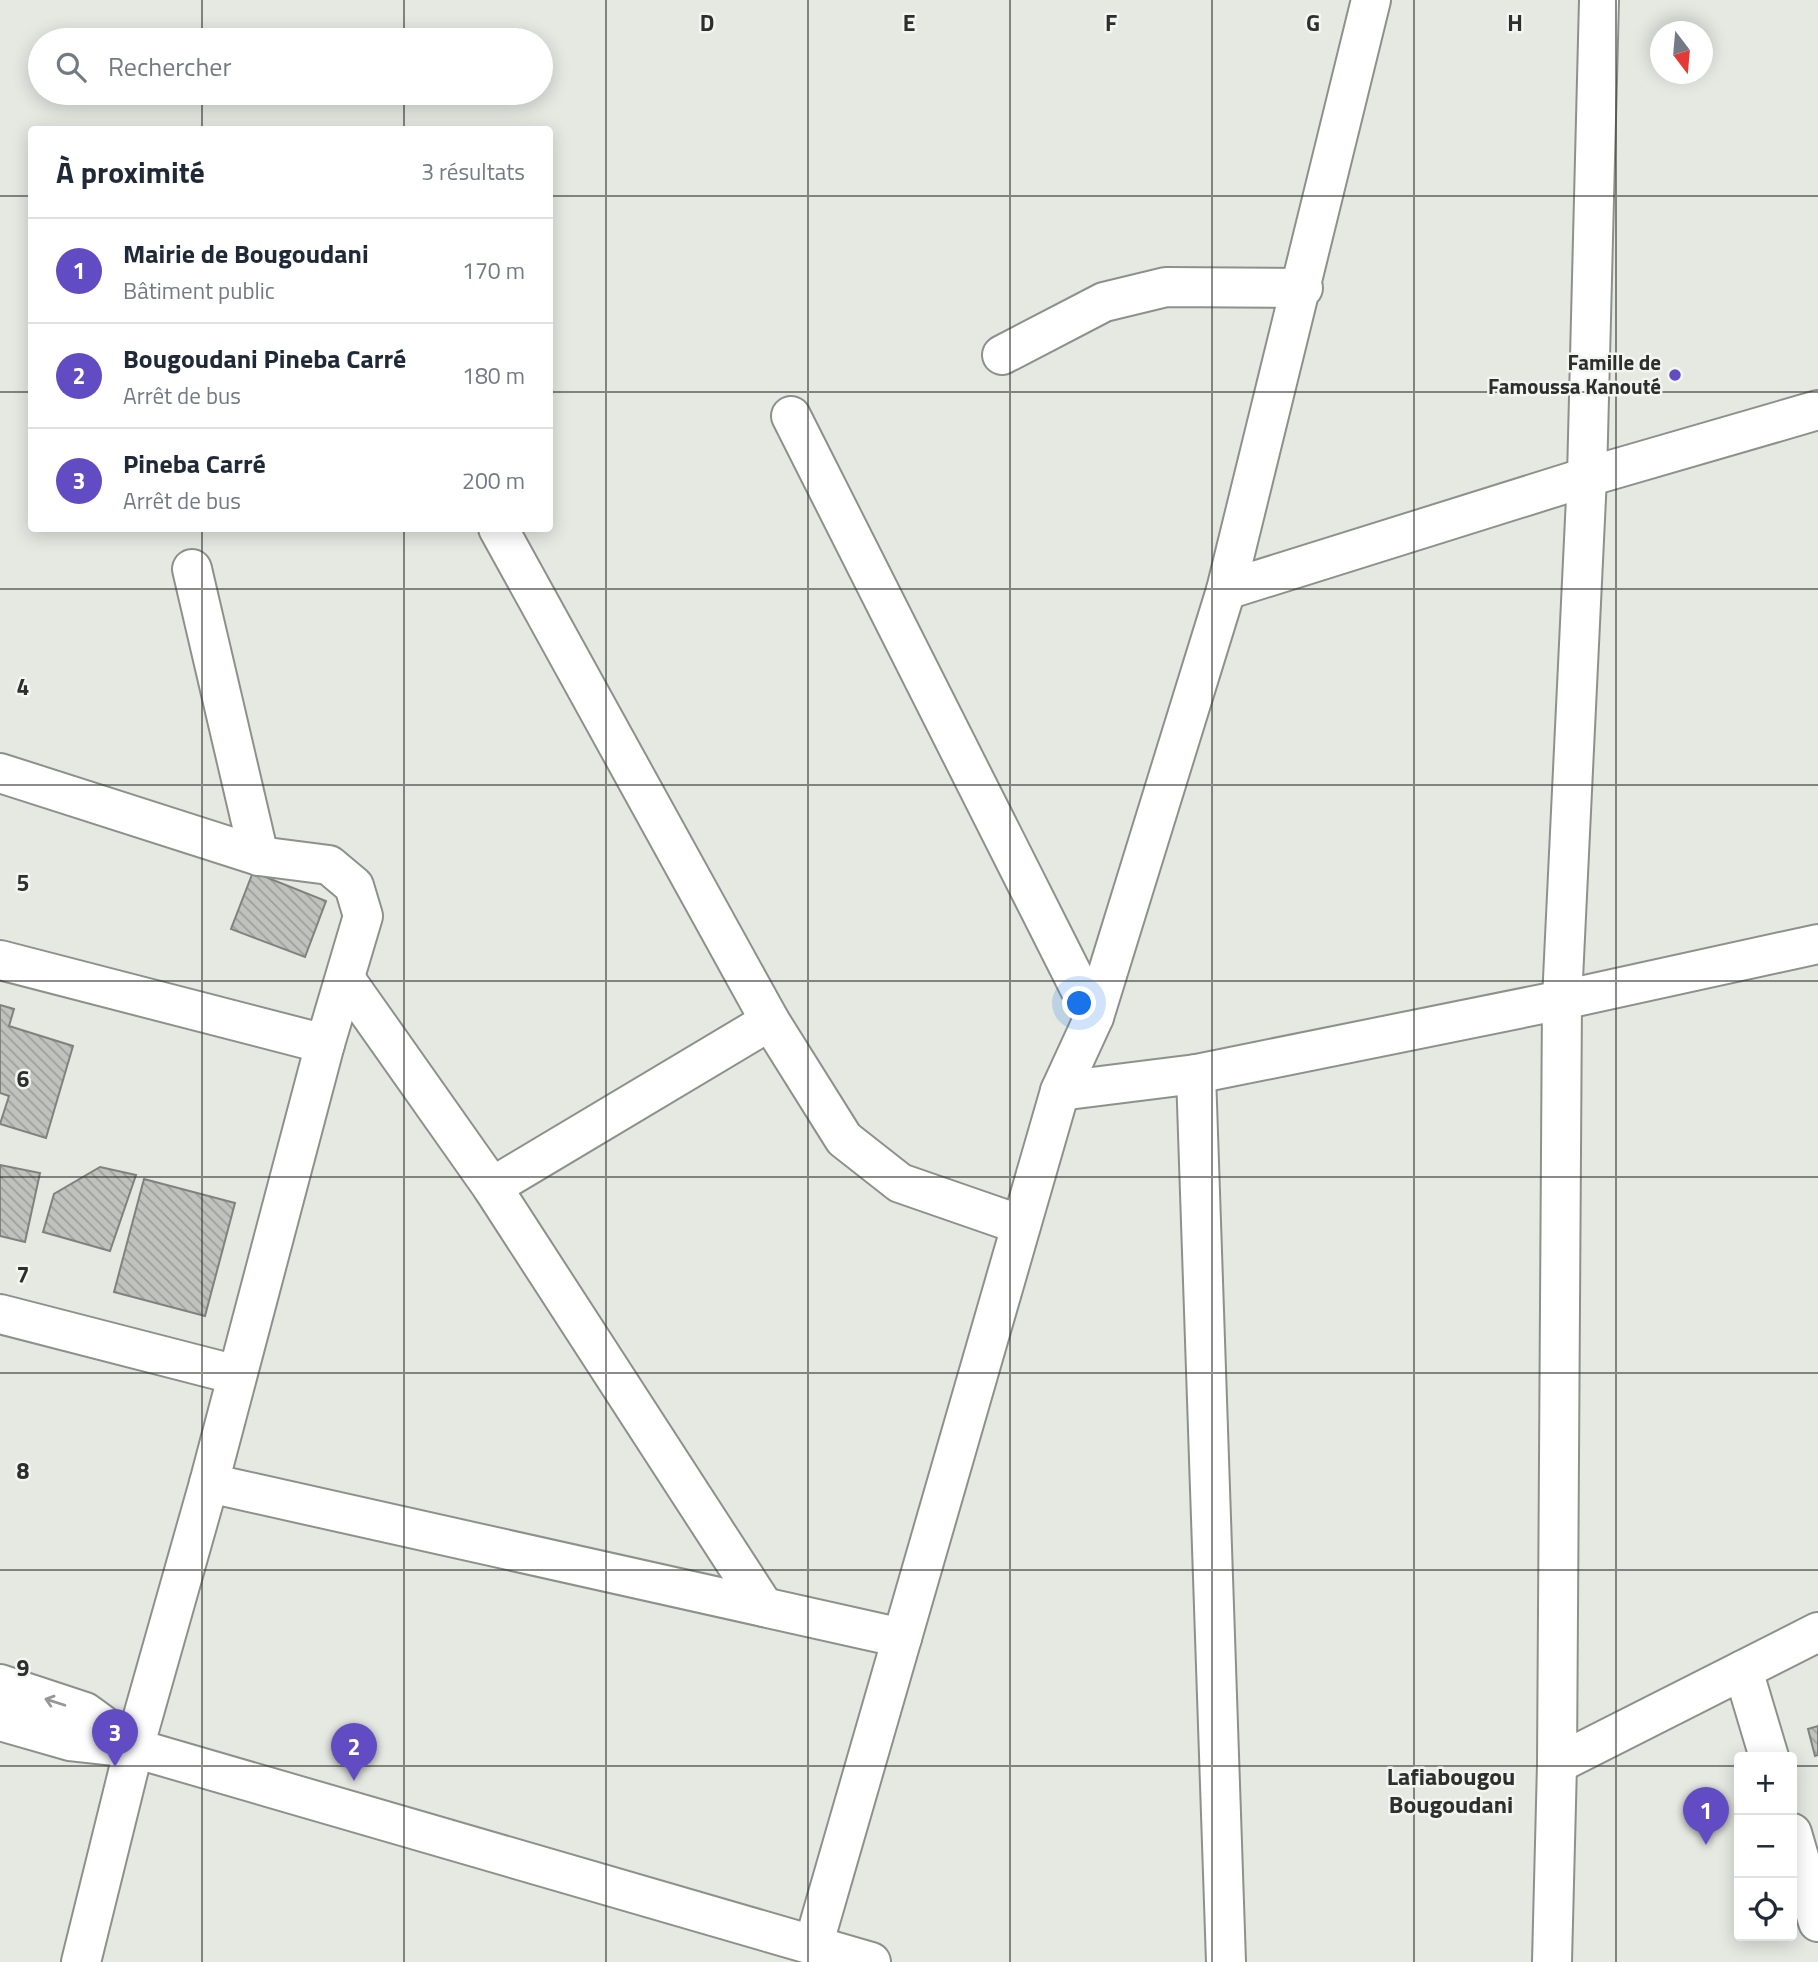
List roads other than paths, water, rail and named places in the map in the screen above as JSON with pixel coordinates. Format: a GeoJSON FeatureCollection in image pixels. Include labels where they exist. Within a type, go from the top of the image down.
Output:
{"type":"FeatureCollection","features":[{"type":"Feature","properties":{"kind":"street"},"geometry":{"type":"LineString","coordinates":[[813,1946],[1060,1091],[1094,1017],[1226,590],[1303,288],[1371,0]]}},
{"type":"Feature","properties":{"kind":"street"},"geometry":{"type":"LineString","coordinates":[[1552,1962],[1557,1765],[1562,1000],[1587,477],[1599,0]]}},
{"type":"Feature","properties":{"kind":"street"},"geometry":{"type":"LineString","coordinates":[[1002,355],[1104,302],[1166,287],[1303,288]]}},
{"type":"Feature","properties":{"kind":"street"},"geometry":{"type":"LineString","coordinates":[[1226,590],[1587,477],[1818,410]]}},
{"type":"Feature","properties":{"kind":"street"},"geometry":{"type":"LineString","coordinates":[[791,416],[1094,1017]]}},
{"type":"Feature","properties":{"kind":"street"},"geometry":{"type":"LineString","coordinates":[[500,532],[770,1021],[844,1139],[900,1183],[1021,1225]]}},
{"type":"Feature","properties":{"kind":"street"},"geometry":{"type":"LineString","coordinates":[[192,569],[259,856]]}},
{"type":"Feature","properties":{"kind":"street"},"geometry":{"type":"LineString","coordinates":[[0,773],[259,856],[329,865],[355,886],[363,916],[325,1044],[209,1483],[134,1748],[81,1962]]}},
{"type":"Feature","properties":{"kind":"street"},"geometry":{"type":"LineString","coordinates":[[1060,1091],[1196,1074],[1562,1000],[1818,944]]}},
{"type":"Feature","properties":{"kind":"street"},"geometry":{"type":"LineString","coordinates":[[0,960],[325,1044]]}},
{"type":"Feature","properties":{"kind":"street"},"geometry":{"type":"LineString","coordinates":[[346,980],[492,1187],[764,1607]]}},
{"type":"Feature","properties":{"kind":"street"},"geometry":{"type":"LineString","coordinates":[[492,1187],[770,1021]]}},
{"type":"Feature","properties":{"kind":"street"},"geometry":{"type":"LineString","coordinates":[[1196,1074],[1226,1962]]}},
{"type":"Feature","properties":{"kind":"street"},"geometry":{"type":"LineString","coordinates":[[0,1314],[237,1375]]}},
{"type":"Feature","properties":{"kind":"street"},"geometry":{"type":"LineString","coordinates":[[209,1483],[902,1638]]}},
{"type":"Feature","properties":{"kind":"street"},"geometry":{"type":"LineString","coordinates":[[1557,1765],[1818,1632]]}},
{"type":"Feature","properties":{"kind":"street"},"geometry":{"type":"LineString","coordinates":[[1744,1670],[1768,1752]]}},
{"type":"Feature","properties":{"kind":"street"},"geometry":{"type":"LineString","coordinates":[[0,1684],[85,1712],[134,1748]]}},
{"type":"Feature","properties":{"kind":"street"},"geometry":{"type":"LineString","coordinates":[[0,1721],[70,1741],[134,1748],[871,1962]]}},
{"type":"Feature","properties":{"kind":"street"},"geometry":{"type":"LineString","coordinates":[[1797,1850],[1818,1922]]}},
{"type":"Feature","properties":{"kind":"place","name":"Famille de Famoussa Kanouté"},"geometry":{"type":"Point","coordinates":[1675,375]}},
{"type":"Feature","properties":{"kind":"place","name":"Pineba Carré"},"geometry":{"type":"Point","coordinates":[115,1767]}},
{"type":"Feature","properties":{"kind":"place","name":"Bougoudani Pineba Carré"},"geometry":{"type":"Point","coordinates":[354,1781]}},
{"type":"Feature","properties":{"kind":"place","name":"Mairie de Bougoudani"},"geometry":{"type":"Point","coordinates":[1706,1845]}},
{"type":"Feature","properties":{"kind":"district","name":"Lafiabougou Bougoudani"},"geometry":{"type":"Point","coordinates":[1451,1791]}}]}
